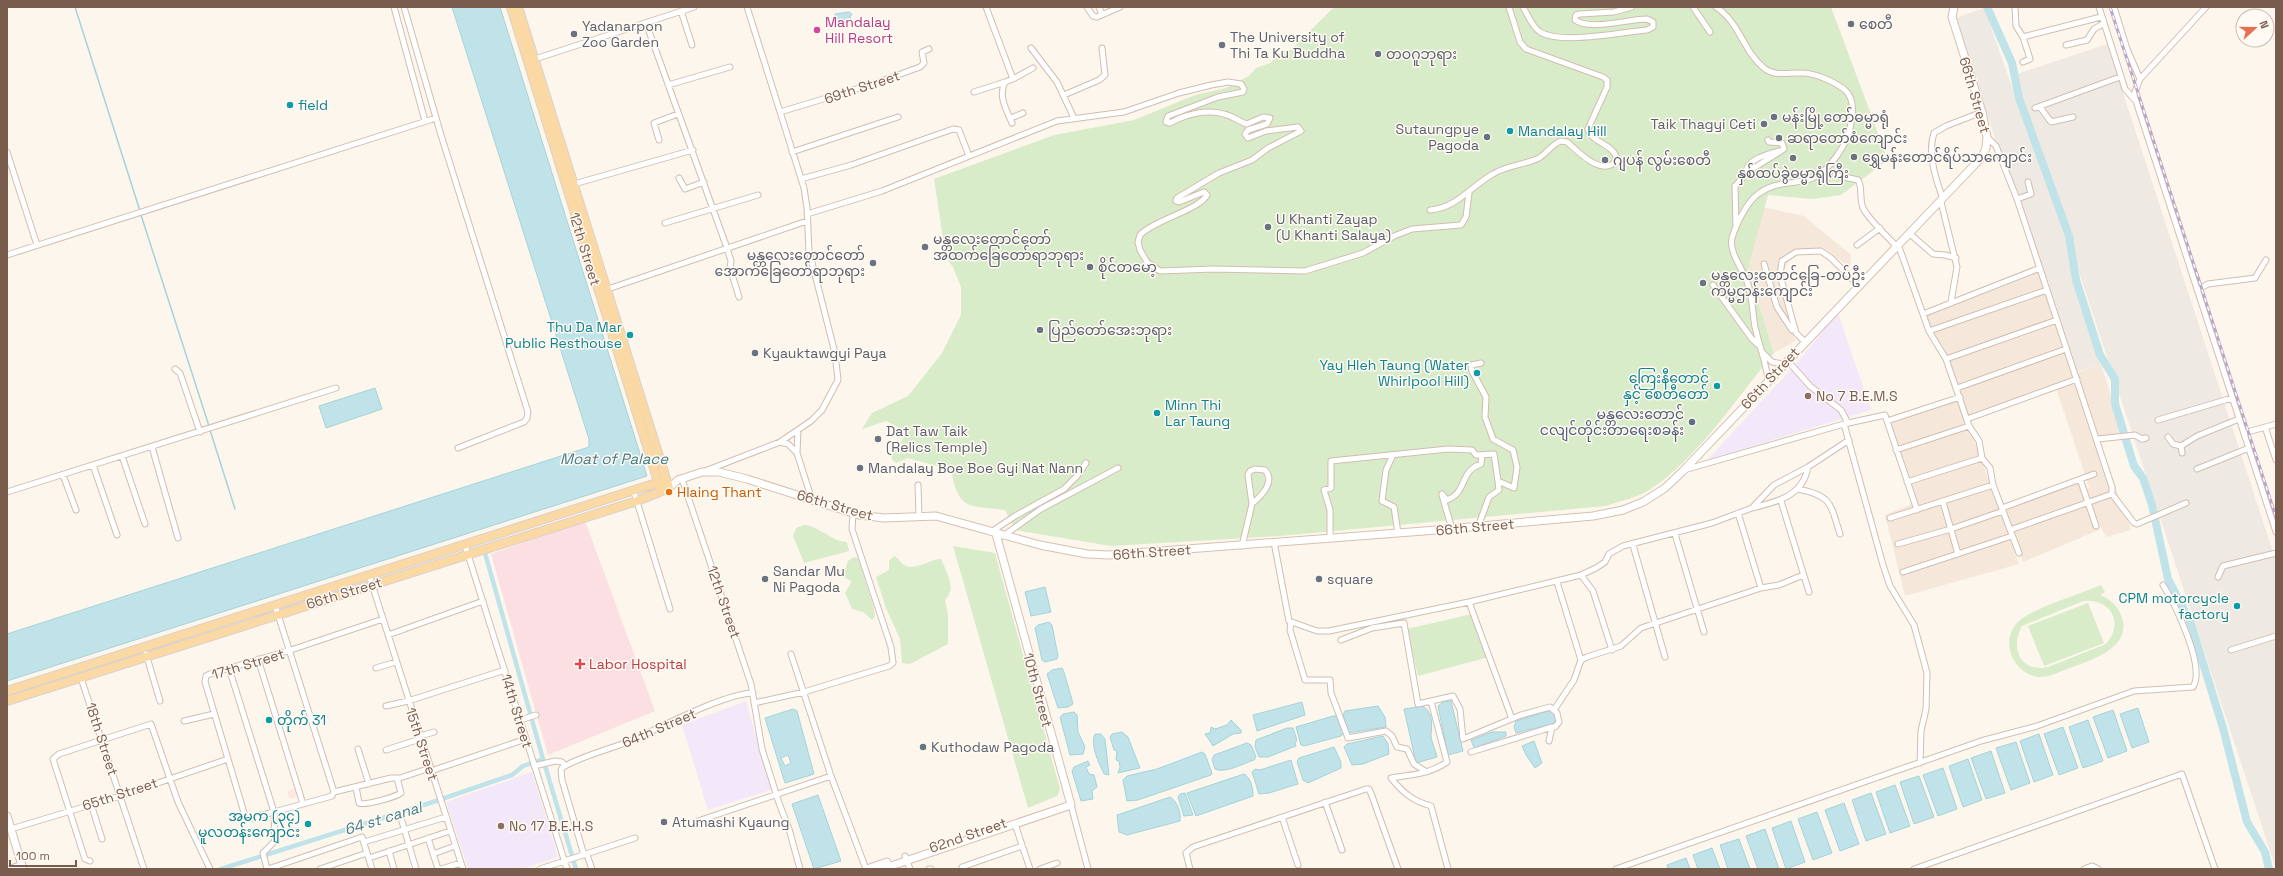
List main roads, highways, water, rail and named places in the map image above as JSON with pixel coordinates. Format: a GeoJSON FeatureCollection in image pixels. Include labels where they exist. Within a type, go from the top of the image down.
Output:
{"type":"FeatureCollection","features":[{"type":"Feature","properties":{"kind":"main road","name":"12th Street"},"geometry":{"type":"LineString","coordinates":[[511,7],[574,184],[666,480],[665,490]]}},
{"type":"Feature","properties":{"kind":"main road","name":"12th Street"},"geometry":{"type":"LineString","coordinates":[[518,7],[531,60],[598,292],[658,483],[665,490]]}},
{"type":"Feature","properties":{"kind":"main road","name":"66th Street"},"geometry":{"type":"LineString","coordinates":[[7,691],[634,492],[666,480]]}},
{"type":"Feature","properties":{"kind":"main road","name":"66th Street"},"geometry":{"type":"LineString","coordinates":[[7,701],[468,553],[637,501],[665,490]]}},
{"type":"Feature","properties":{"kind":"water","name":"Moat of Palace"},"geometry":{"type":"Polygon","coordinates":[[[452,7],[500,7],[647,476],[7,681],[7,634],[589,447],[589,439],[452,7]]]}},
{"type":"Feature","properties":{"kind":"water"},"geometry":{"type":"Polygon","coordinates":[[[849,12],[852,14],[850,17],[852,21],[836,22],[835,14],[849,12]]]}},
{"type":"Feature","properties":{"kind":"water"},"geometry":{"type":"Polygon","coordinates":[[[375,388],[382,409],[326,428],[319,406],[375,388]]]}},
{"type":"Feature","properties":{"kind":"water"},"geometry":{"type":"Polygon","coordinates":[[[1045,587],[1051,612],[1031,616],[1025,592],[1045,587]]]}},
{"type":"Feature","properties":{"kind":"water"},"geometry":{"type":"Polygon","coordinates":[[[1049,622],[1052,625],[1058,656],[1057,659],[1045,662],[1042,660],[1035,628],[1038,625],[1049,622]]]}},
{"type":"Feature","properties":{"kind":"water"},"geometry":{"type":"Polygon","coordinates":[[[1062,668],[1073,704],[1068,707],[1058,708],[1047,674],[1052,670],[1062,668]]]}},
{"type":"Feature","properties":{"kind":"water"},"geometry":{"type":"Polygon","coordinates":[[[1451,701],[1463,751],[1448,755],[1438,706],[1443,702],[1451,701]]]}},
{"type":"Feature","properties":{"kind":"water"},"geometry":{"type":"Polygon","coordinates":[[[1302,702],[1305,715],[1257,731],[1253,715],[1302,702]]]}},
{"type":"Feature","properties":{"kind":"water"},"geometry":{"type":"Polygon","coordinates":[[[1378,706],[1385,717],[1386,727],[1348,733],[1343,715],[1345,711],[1378,706]]]}},
{"type":"Feature","properties":{"kind":"water"},"geometry":{"type":"Polygon","coordinates":[[[1423,706],[1430,715],[1432,723],[1431,737],[1437,757],[1416,763],[1404,709],[1423,706]]]}},
{"type":"Feature","properties":{"kind":"water"},"geometry":{"type":"Polygon","coordinates":[[[2138,708],[2149,742],[2132,748],[2120,714],[2138,708]]]}},
{"type":"Feature","properties":{"kind":"water"},"geometry":{"type":"Polygon","coordinates":[[[793,709],[797,711],[814,774],[785,783],[765,718],[793,709]],[[788,755],[781,758],[785,766],[791,763],[788,755]]]}},
{"type":"Feature","properties":{"kind":"water"},"geometry":{"type":"Polygon","coordinates":[[[1551,710],[1555,714],[1556,723],[1516,733],[1514,727],[1516,721],[1551,710]]]}},
{"type":"Feature","properties":{"kind":"water"},"geometry":{"type":"Polygon","coordinates":[[[2113,710],[2127,751],[2108,758],[2093,717],[2113,710]]]}},
{"type":"Feature","properties":{"kind":"water"},"geometry":{"type":"Polygon","coordinates":[[[1074,712],[1077,715],[1078,732],[1085,747],[1083,754],[1070,755],[1060,717],[1063,714],[1074,712]]]}},
{"type":"Feature","properties":{"kind":"water"},"geometry":{"type":"Polygon","coordinates":[[[1333,716],[1338,716],[1344,733],[1341,736],[1304,746],[1301,745],[1296,727],[1333,716]]]}},
{"type":"Feature","properties":{"kind":"water"},"geometry":{"type":"Polygon","coordinates":[[[1231,720],[1241,730],[1241,733],[1233,734],[1213,746],[1205,734],[1210,733],[1211,727],[1215,729],[1227,725],[1231,720]]]}},
{"type":"Feature","properties":{"kind":"water"},"geometry":{"type":"Polygon","coordinates":[[[2088,720],[2103,761],[2083,768],[2069,727],[2088,720]]]}},
{"type":"Feature","properties":{"kind":"water"},"geometry":{"type":"Polygon","coordinates":[[[2063,727],[2078,768],[2059,775],[2044,734],[2063,727]]]}},
{"type":"Feature","properties":{"kind":"water"},"geometry":{"type":"Polygon","coordinates":[[[1287,728],[1293,728],[1297,740],[1295,743],[1296,746],[1268,757],[1259,757],[1255,747],[1256,740],[1287,728]]]}},
{"type":"Feature","properties":{"kind":"water"},"geometry":{"type":"Polygon","coordinates":[[[1122,732],[1128,737],[1140,768],[1118,773],[1120,767],[1119,761],[1116,760],[1117,751],[1114,750],[1110,737],[1112,734],[1122,732]]]}},
{"type":"Feature","properties":{"kind":"water"},"geometry":{"type":"Polygon","coordinates":[[[1492,732],[1506,732],[1506,736],[1474,748],[1471,740],[1492,732]]]}},
{"type":"Feature","properties":{"kind":"water"},"geometry":{"type":"Polygon","coordinates":[[[1095,734],[1101,734],[1105,739],[1109,775],[1104,774],[1094,749],[1095,734]]]}},
{"type":"Feature","properties":{"kind":"water"},"geometry":{"type":"Polygon","coordinates":[[[2039,734],[2053,775],[2034,782],[2020,741],[2039,734]]]}},
{"type":"Feature","properties":{"kind":"water"},"geometry":{"type":"Polygon","coordinates":[[[1383,736],[1388,744],[1389,754],[1363,764],[1352,765],[1344,747],[1347,744],[1383,736]]]}},
{"type":"Feature","properties":{"kind":"water"},"geometry":{"type":"Polygon","coordinates":[[[1534,741],[1542,763],[1535,768],[1522,746],[1534,741]]]}},
{"type":"Feature","properties":{"kind":"water"},"geometry":{"type":"Polygon","coordinates":[[[2016,742],[2030,783],[2011,790],[1996,748],[2016,742]]]}},
{"type":"Feature","properties":{"kind":"water"},"geometry":{"type":"Polygon","coordinates":[[[1247,743],[1251,745],[1256,757],[1254,760],[1234,768],[1224,770],[1215,769],[1212,760],[1214,755],[1247,743]]]}},
{"type":"Feature","properties":{"kind":"water"},"geometry":{"type":"Polygon","coordinates":[[[1334,747],[1341,762],[1341,768],[1308,783],[1303,780],[1297,762],[1299,758],[1334,747]]]}},
{"type":"Feature","properties":{"kind":"water"},"geometry":{"type":"Polygon","coordinates":[[[1991,751],[2005,793],[1986,799],[1971,758],[1991,751]]]}},
{"type":"Feature","properties":{"kind":"water"},"geometry":{"type":"Polygon","coordinates":[[[1202,752],[1205,754],[1212,773],[1211,775],[1138,800],[1127,801],[1123,780],[1127,776],[1157,769],[1202,752]]]}},
{"type":"Feature","properties":{"kind":"water"},"geometry":{"type":"Polygon","coordinates":[[[1968,759],[1982,800],[1963,807],[1949,766],[1968,759]]]}},
{"type":"Feature","properties":{"kind":"water"},"geometry":{"type":"Polygon","coordinates":[[[1291,760],[1298,784],[1269,793],[1259,794],[1252,772],[1255,769],[1260,770],[1291,760]]]}},
{"type":"Feature","properties":{"kind":"water"},"geometry":{"type":"Polygon","coordinates":[[[1088,761],[1090,765],[1086,767],[1089,774],[1094,775],[1097,787],[1092,791],[1093,799],[1081,801],[1072,771],[1074,767],[1088,761]]]}},
{"type":"Feature","properties":{"kind":"water"},"geometry":{"type":"Polygon","coordinates":[[[1943,768],[1957,809],[1938,816],[1923,775],[1943,768]]]}},
{"type":"Feature","properties":{"kind":"water"},"geometry":{"type":"Polygon","coordinates":[[[1244,774],[1251,784],[1253,796],[1196,816],[1187,793],[1244,774]]]}},
{"type":"Feature","properties":{"kind":"water"},"geometry":{"type":"Polygon","coordinates":[[[1919,776],[1934,817],[1914,824],[1900,782],[1919,776]]]}},
{"type":"Feature","properties":{"kind":"water"},"geometry":{"type":"Polygon","coordinates":[[[1895,785],[1910,826],[1890,833],[1876,792],[1895,785]]]}},
{"type":"Feature","properties":{"kind":"water"},"geometry":{"type":"Polygon","coordinates":[[[1185,793],[1193,815],[1184,816],[1178,797],[1180,794],[1185,793]]]}},
{"type":"Feature","properties":{"kind":"water"},"geometry":{"type":"Polygon","coordinates":[[[1871,793],[1886,834],[1866,841],[1852,800],[1871,793]]]}},
{"type":"Feature","properties":{"kind":"water"},"geometry":{"type":"Polygon","coordinates":[[[818,795],[841,861],[814,869],[792,804],[818,795]]]}},
{"type":"Feature","properties":{"kind":"water"},"geometry":{"type":"Polygon","coordinates":[[[1170,797],[1173,799],[1178,808],[1180,821],[1127,835],[1119,832],[1117,815],[1170,797]]]}},
{"type":"Feature","properties":{"kind":"water"},"geometry":{"type":"Polygon","coordinates":[[[1844,803],[1859,844],[1840,851],[1825,810],[1844,803]]]}},
{"type":"Feature","properties":{"kind":"water"},"geometry":{"type":"Polygon","coordinates":[[[1817,812],[1832,853],[1813,860],[1798,819],[1817,812]]]}},
{"type":"Feature","properties":{"kind":"water"},"geometry":{"type":"Polygon","coordinates":[[[1791,821],[1805,862],[1786,869],[1772,828],[1791,821]]]}},
{"type":"Feature","properties":{"kind":"water"},"geometry":{"type":"Polygon","coordinates":[[[1765,829],[1779,869],[1758,869],[1746,836],[1765,829]]]}},
{"type":"Feature","properties":{"kind":"water"},"geometry":{"type":"Polygon","coordinates":[[[1739,839],[1750,869],[1728,869],[1720,845],[1739,839]]]}},
{"type":"Feature","properties":{"kind":"water"},"geometry":{"type":"Polygon","coordinates":[[[1712,848],[1720,869],[1698,869],[1693,855],[1712,848]]]}},
{"type":"Feature","properties":{"kind":"water"},"geometry":{"type":"Polygon","coordinates":[[[1686,858],[1690,869],[1668,869],[1667,865],[1686,858]]]}},
{"type":"Feature","properties":{"kind":"waterway"},"geometry":{"type":"LineString","coordinates":[[75,7],[140,211]]}},
{"type":"Feature","properties":{"kind":"waterway"},"geometry":{"type":"LineString","coordinates":[[1987,7],[2012,63],[2019,98],[2069,236],[2076,280],[2100,355],[2115,379],[2115,404],[2134,466],[2143,478],[2152,505],[2168,579],[2190,621],[2223,728],[2247,822],[2265,852],[2269,869]]}},
{"type":"Feature","properties":{"kind":"waterway"},"geometry":{"type":"LineString","coordinates":[[141,215],[209,426]]}},
{"type":"Feature","properties":{"kind":"waterway"},"geometry":{"type":"LineString","coordinates":[[210,430],[235,509]]}},
{"type":"Feature","properties":{"kind":"waterway"},"geometry":{"type":"LineString","coordinates":[[485,553],[543,759],[576,869]]}},
{"type":"Feature","properties":{"kind":"waterway","name":"64 st canal"},"geometry":{"type":"LineString","coordinates":[[221,869],[433,802],[512,775],[523,766],[543,759]]}},
{"type":"Feature","properties":{"kind":"railway"},"geometry":{"type":"LineString","coordinates":[[2110,7],[2276,517]]}},
{"type":"Feature","properties":{"kind":"place","name":"စေတီ"},"geometry":{"type":"Point","coordinates":[1851,24]}},
{"type":"Feature","properties":{"kind":"place","name":"Mandalay Hill Resort"},"geometry":{"type":"Point","coordinates":[817,30]}},
{"type":"Feature","properties":{"kind":"place","name":"Yadanarpon Zoo Garden"},"geometry":{"type":"Point","coordinates":[574,34]}},
{"type":"Feature","properties":{"kind":"place","name":"The University of Thi Ta Ku Buddha"},"geometry":{"type":"Point","coordinates":[1222,45]}},
{"type":"Feature","properties":{"kind":"place","name":"တဝဂူဘုရား"},"geometry":{"type":"Point","coordinates":[1378,54]}},
{"type":"Feature","properties":{"kind":"place","name":"field"},"geometry":{"type":"Point","coordinates":[290,105]}},
{"type":"Feature","properties":{"kind":"place","name":"မန်းမြို့တော်ဓမ္မာရုံ"},"geometry":{"type":"Point","coordinates":[1774,117]}},
{"type":"Feature","properties":{"kind":"place","name":"Taik Thagyi Ceti"},"geometry":{"type":"Point","coordinates":[1764,124]}},
{"type":"Feature","properties":{"kind":"place","name":"Mandalay Hill"},"geometry":{"type":"Point","coordinates":[1510,131]}},
{"type":"Feature","properties":{"kind":"place","name":"Sutaungpye Pagoda"},"geometry":{"type":"Point","coordinates":[1487,137]}},
{"type":"Feature","properties":{"kind":"place","name":"ဆရာတော်စံကျောင်း"},"geometry":{"type":"Point","coordinates":[1779,138]}},
{"type":"Feature","properties":{"kind":"place","name":"ရွှေမန်းတောင်ရိပ်သာကျောင်း"},"geometry":{"type":"Point","coordinates":[1854,157]}},
{"type":"Feature","properties":{"kind":"place","name":"နှစ်ထပ်ခွဲဓမ္မာရုံကြီး"},"geometry":{"type":"Point","coordinates":[1793,158]}},
{"type":"Feature","properties":{"kind":"place","name":"ဂျပန် လွမ်းစေတီ"},"geometry":{"type":"Point","coordinates":[1605,160]}},
{"type":"Feature","properties":{"kind":"place","name":"U Khanti Zayap (U Khanti Salaya)"},"geometry":{"type":"Point","coordinates":[1268,227]}},
{"type":"Feature","properties":{"kind":"place","name":"မန္တ‌လေးတောင်တော် အထက်ခြေတော်ရာဘုရား‌"},"geometry":{"type":"Point","coordinates":[925,247]}},
{"type":"Feature","properties":{"kind":"place","name":"မန္တ‌လေးတောင်တော် အောက်ခြေတော်ရာဘုရား‌"},"geometry":{"type":"Point","coordinates":[873,263]}},
{"type":"Feature","properties":{"kind":"place","name":"စိုင်တမော့"},"geometry":{"type":"Point","coordinates":[1090,267]}},
{"type":"Feature","properties":{"kind":"place","name":"မန္တလေးတောင်ခြေ-တပ်ဦး ကမ္မဌာန်းကျောင်း"},"geometry":{"type":"Point","coordinates":[1703,283]}},
{"type":"Feature","properties":{"kind":"place","name":"ပြည်တော်အေးဘုရား"},"geometry":{"type":"Point","coordinates":[1040,330]}},
{"type":"Feature","properties":{"kind":"place","name":"Thu Da Mar Public Resthouse"},"geometry":{"type":"Point","coordinates":[630,335]}},
{"type":"Feature","properties":{"kind":"place","name":"Kyauktawgyi Paya"},"geometry":{"type":"Point","coordinates":[755,353]}},
{"type":"Feature","properties":{"kind":"place","name":"Yay Hleh Taung (Water Whirlpool Hill)"},"geometry":{"type":"Point","coordinates":[1477,373]}},
{"type":"Feature","properties":{"kind":"place","name":"ကြေးနီတောင် နှင့် စေတီတော်"},"geometry":{"type":"Point","coordinates":[1717,386]}},
{"type":"Feature","properties":{"kind":"place","name":"No 7 B.E.M.S"},"geometry":{"type":"Point","coordinates":[1808,396]}},
{"type":"Feature","properties":{"kind":"place","name":"Minn Thi Lar Taung"},"geometry":{"type":"Point","coordinates":[1157,413]}},
{"type":"Feature","properties":{"kind":"place","name":"မန္တလေးတောင် ငလျင်တိုင်းတာရေးစခန်း"},"geometry":{"type":"Point","coordinates":[1692,422]}},
{"type":"Feature","properties":{"kind":"place","name":"Dat Taw Taik (Relics Temple)"},"geometry":{"type":"Point","coordinates":[878,439]}},
{"type":"Feature","properties":{"kind":"place","name":"Mandalay Boe Boe Gyi Nat Nann"},"geometry":{"type":"Point","coordinates":[860,468]}},
{"type":"Feature","properties":{"kind":"place","name":"Hlaing Thant"},"geometry":{"type":"Point","coordinates":[669,492]}},
{"type":"Feature","properties":{"kind":"place","name":"Sandar Mu Ni Pagoda"},"geometry":{"type":"Point","coordinates":[765,579]}},
{"type":"Feature","properties":{"kind":"place","name":"square"},"geometry":{"type":"Point","coordinates":[1319,579]}},
{"type":"Feature","properties":{"kind":"place","name":"CPM motorcycle factory"},"geometry":{"type":"Point","coordinates":[2237,606]}},
{"type":"Feature","properties":{"kind":"place","name":"Labor Hospital"},"geometry":{"type":"Point","coordinates":[580,664]}},
{"type":"Feature","properties":{"kind":"place","name":"တိုက် 31"},"geometry":{"type":"Point","coordinates":[269,720]}},
{"type":"Feature","properties":{"kind":"place","name":"Kuthodaw Pagoda"},"geometry":{"type":"Point","coordinates":[923,747]}},
{"type":"Feature","properties":{"kind":"place","name":"Atumashi Kyaung"},"geometry":{"type":"Point","coordinates":[664,822]}},
{"type":"Feature","properties":{"kind":"place","name":"အမက (၃၄) မူလတန်းကျောင်း"},"geometry":{"type":"Point","coordinates":[308,824]}},
{"type":"Feature","properties":{"kind":"place","name":"No 17 B.E.H.S"},"geometry":{"type":"Point","coordinates":[501,826]}}]}
